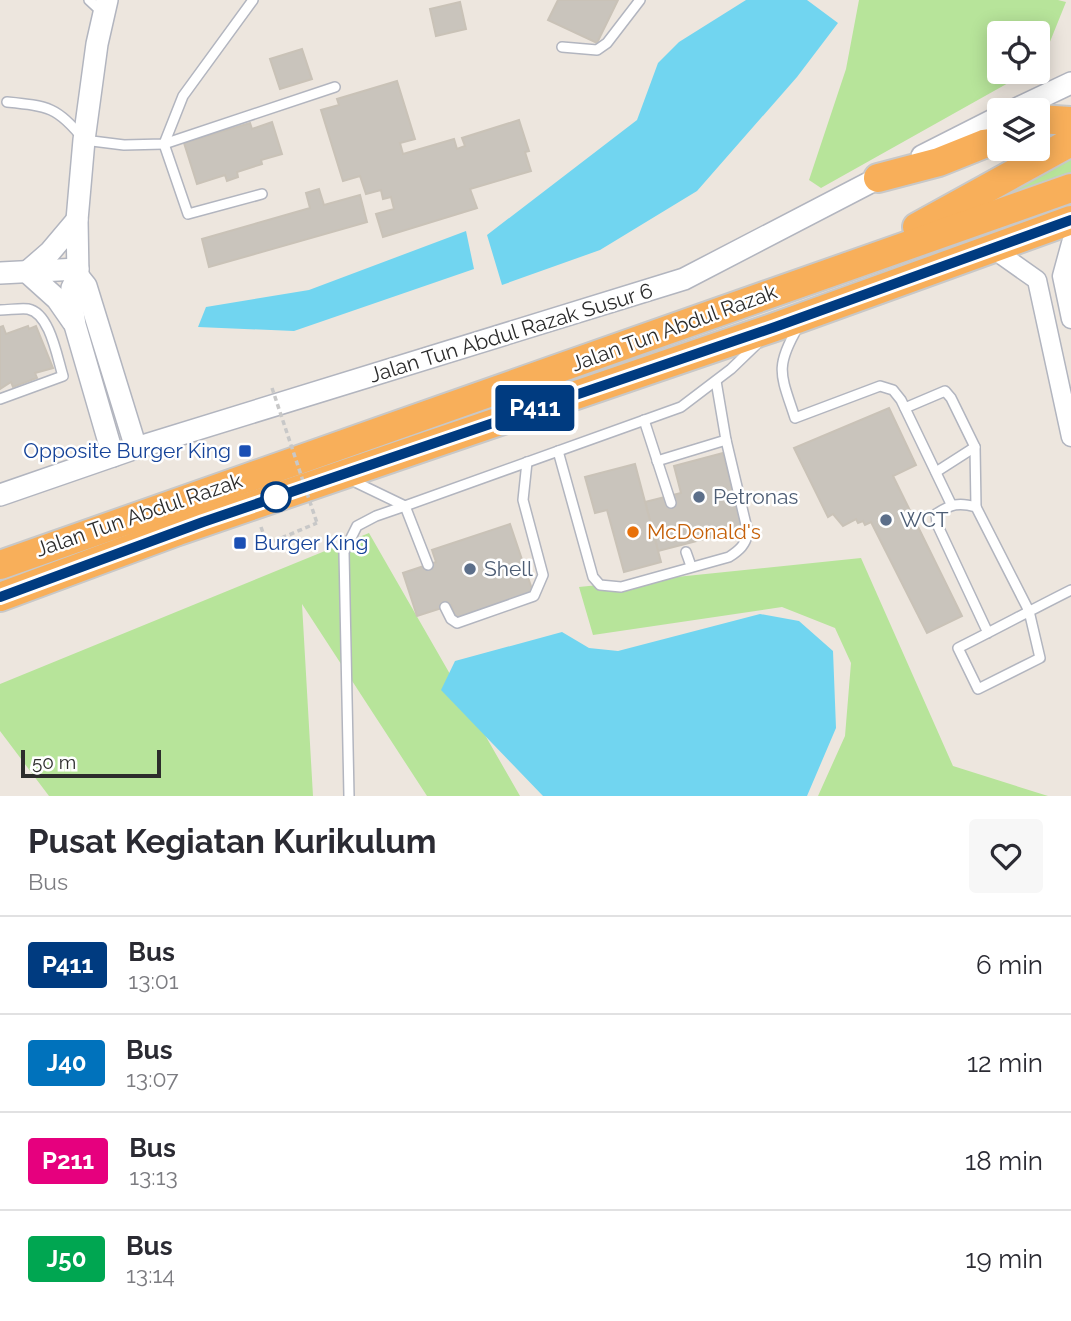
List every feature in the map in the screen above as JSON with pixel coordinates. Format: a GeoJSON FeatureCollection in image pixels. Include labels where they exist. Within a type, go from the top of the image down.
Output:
{"type":"FeatureCollection","features":[{"type":"Feature","properties":{"kind":"highway"},"geometry":{"type":"LineString","coordinates":[[1050,120],[1071,121]]}},
{"type":"Feature","properties":{"kind":"highway"},"geometry":{"type":"LineString","coordinates":[[843,267],[1071,142]]}},
{"type":"Feature","properties":{"kind":"highway"},"geometry":{"type":"LineString","coordinates":[[878,178],[939,162],[987,144]]}},
{"type":"Feature","properties":{"kind":"highway"},"geometry":{"type":"LineString","coordinates":[[1006,178],[1018,161]]}},
{"type":"Feature","properties":{"kind":"highway","name":"Jalan Tun Abdul Razak"},"geometry":{"type":"LineString","coordinates":[[0,565],[1071,188]]}},
{"type":"Feature","properties":{"kind":"highway","name":"Jalan Tun Abdul Razak"},"geometry":{"type":"LineString","coordinates":[[12,592],[340,475],[804,317],[1071,220]]}},
{"type":"Feature","properties":{"kind":"street"},"geometry":{"type":"LineString","coordinates":[[100,5],[77,220],[78,273],[71,298],[75,325],[113,456]]}},
{"type":"Feature","properties":{"kind":"street"},"geometry":{"type":"LineString","coordinates":[[1039,98],[1071,83]]}},
{"type":"Feature","properties":{"kind":"street","name":"Jalan Tun Abdul Razak Susur 6"},"geometry":{"type":"LineString","coordinates":[[0,495],[136,448],[684,279],[987,123]]}},
{"type":"Feature","properties":{"kind":"street"},"geometry":{"type":"LineString","coordinates":[[27,272],[65,237],[77,220]]}},
{"type":"Feature","properties":{"kind":"street"},"geometry":{"type":"LineString","coordinates":[[1071,243],[1062,276],[1071,319]]}},
{"type":"Feature","properties":{"kind":"street"},"geometry":{"type":"LineString","coordinates":[[993,249],[1037,280],[1071,437]]}},
{"type":"Feature","properties":{"kind":"street"},"geometry":{"type":"LineString","coordinates":[[27,272],[57,299],[75,325]]}},
{"type":"Feature","properties":{"kind":"street"},"geometry":{"type":"LineString","coordinates":[[0,273],[78,273]]}},
{"type":"Feature","properties":{"kind":"street"},"geometry":{"type":"LineString","coordinates":[[78,273],[86,286],[136,448]]}},
{"type":"Feature","properties":{"kind":"lane"},"geometry":{"type":"LineString","coordinates":[[253,0],[183,96],[164,144],[188,214],[262,194]]}},
{"type":"Feature","properties":{"kind":"lane"},"geometry":{"type":"LineString","coordinates":[[562,47],[597,50],[607,43],[640,0]]}},
{"type":"Feature","properties":{"kind":"lane"},"geometry":{"type":"LineString","coordinates":[[7,102],[57,111],[84,140],[124,145],[164,144],[335,87]]}},
{"type":"Feature","properties":{"kind":"lane"},"geometry":{"type":"LineString","coordinates":[[0,310],[29,309],[40,314],[47,324],[63,376],[0,399]]}},
{"type":"Feature","properties":{"kind":"lane"},"geometry":{"type":"LineString","coordinates":[[804,317],[784,351],[781,377],[795,418],[880,386],[894,390],[951,504]]}},
{"type":"Feature","properties":{"kind":"lane"},"geometry":{"type":"LineString","coordinates":[[349,796],[344,552],[357,526],[376,516],[681,407],[716,381],[775,327]]}},
{"type":"Feature","properties":{"kind":"lane"},"geometry":{"type":"LineString","coordinates":[[558,451],[593,577],[600,585],[621,587],[729,557],[740,550],[748,533],[726,440],[716,381]]}},
{"type":"Feature","properties":{"kind":"lane"},"geometry":{"type":"LineString","coordinates":[[905,408],[945,391],[951,398],[975,447],[976,507],[1029,611],[1040,658],[978,689],[958,648],[1029,611],[1071,590]]}},
{"type":"Feature","properties":{"kind":"lane"},"geometry":{"type":"LineString","coordinates":[[644,420],[671,503]]}},
{"type":"Feature","properties":{"kind":"lane"},"geometry":{"type":"LineString","coordinates":[[657,461],[726,440]]}},
{"type":"Feature","properties":{"kind":"lane"},"geometry":{"type":"LineString","coordinates":[[936,472],[975,447]]}},
{"type":"Feature","properties":{"kind":"lane"},"geometry":{"type":"LineString","coordinates":[[445,607],[451,619],[457,623],[534,596],[540,586],[543,575],[523,500],[527,462]]}},
{"type":"Feature","properties":{"kind":"lane"},"geometry":{"type":"LineString","coordinates":[[340,475],[405,506],[428,565]]}},
{"type":"Feature","properties":{"kind":"lane"},"geometry":{"type":"LineString","coordinates":[[976,507],[964,503],[951,504],[936,513],[937,524],[988,633]]}},
{"type":"Feature","properties":{"kind":"lane"},"geometry":{"type":"LineString","coordinates":[[686,552],[691,566]]}},
{"type":"Feature","properties":{"kind":"path"},"geometry":{"type":"LineString","coordinates":[[267,544],[317,523],[272,388]]}},
{"type":"Feature","properties":{"kind":"green space"},"geometry":{"type":"Polygon","coordinates":[[[859,0],[1066,2],[1050,42],[1050,21],[987,21],[987,84],[1007,84],[821,188],[809,180],[846,69],[859,0]]]}},
{"type":"Feature","properties":{"kind":"green space"},"geometry":{"type":"Polygon","coordinates":[[[1071,155],[1071,173],[967,208],[1071,155]]]}},
{"type":"Feature","properties":{"kind":"green space"},"geometry":{"type":"Polygon","coordinates":[[[369,533],[520,796],[427,796],[302,604],[313,796],[49,796],[0,731],[0,684],[369,533]]]}},
{"type":"Feature","properties":{"kind":"green space"},"geometry":{"type":"Polygon","coordinates":[[[861,558],[953,766],[1048,796],[818,796],[845,736],[851,663],[835,628],[782,607],[593,635],[579,587],[861,558]]]}},
{"type":"Feature","properties":{"kind":"water"},"geometry":{"type":"Polygon","coordinates":[[[746,0],[807,0],[838,23],[797,77],[697,191],[600,250],[502,285],[487,235],[637,120],[658,63],[679,42],[746,0]]]}},
{"type":"Feature","properties":{"kind":"water"},"geometry":{"type":"Polygon","coordinates":[[[466,231],[474,269],[294,331],[198,327],[206,307],[309,290],[466,231]]]}},
{"type":"Feature","properties":{"kind":"water"},"geometry":{"type":"Polygon","coordinates":[[[760,614],[799,621],[833,651],[836,728],[807,796],[543,796],[441,690],[455,661],[562,632],[589,648],[618,651],[760,614]]]}},
{"type":"Feature","properties":{"kind":"building"},"geometry":{"type":"Polygon","coordinates":[[[558,0],[618,0],[597,43],[548,20],[558,0]]]}},
{"type":"Feature","properties":{"kind":"building"},"geometry":{"type":"Polygon","coordinates":[[[460,2],[466,29],[436,36],[430,9],[460,2]]]}},
{"type":"Feature","properties":{"kind":"building"},"geometry":{"type":"Polygon","coordinates":[[[302,49],[312,79],[280,89],[270,59],[302,49]]]}},
{"type":"Feature","properties":{"kind":"building"},"geometry":{"type":"Polygon","coordinates":[[[397,81],[415,139],[400,143],[403,154],[454,139],[457,149],[465,146],[462,138],[519,120],[529,151],[525,152],[531,171],[470,189],[477,208],[383,237],[376,214],[394,209],[391,197],[383,199],[381,190],[366,194],[360,176],[343,181],[321,110],[339,105],[337,99],[397,81]]]}},
{"type":"Feature","properties":{"kind":"building"},"geometry":{"type":"Polygon","coordinates":[[[272,122],[282,154],[261,160],[262,164],[237,172],[238,177],[227,181],[225,175],[197,184],[184,143],[250,123],[252,129],[272,122]]]}},
{"type":"Feature","properties":{"kind":"building"},"geometry":{"type":"Polygon","coordinates":[[[319,189],[324,205],[360,195],[367,222],[209,267],[202,239],[310,208],[306,193],[319,189]]]}},
{"type":"Feature","properties":{"kind":"building"},"geometry":{"type":"Polygon","coordinates":[[[3,326],[6,334],[36,326],[53,368],[35,373],[37,378],[13,387],[11,382],[0,389],[0,327],[3,326]]]}},
{"type":"Feature","properties":{"kind":"building","name":"WCT"},"geometry":{"type":"Polygon","coordinates":[[[889,408],[916,465],[893,476],[962,616],[927,633],[871,522],[865,525],[863,521],[858,523],[856,519],[843,526],[833,514],[828,517],[794,448],[889,408]]]}},
{"type":"Feature","properties":{"kind":"building","name":"Petronas"},"geometry":{"type":"Polygon","coordinates":[[[723,453],[743,529],[658,551],[645,502],[681,493],[674,466],[723,453]]]}},
{"type":"Feature","properties":{"kind":"building","name":"McDonald's"},"geometry":{"type":"Polygon","coordinates":[[[635,464],[661,562],[624,572],[607,510],[595,513],[585,477],[635,464]]]}},
{"type":"Feature","properties":{"kind":"building","name":"Shell"},"geometry":{"type":"Polygon","coordinates":[[[510,524],[534,595],[457,621],[451,605],[417,616],[403,573],[436,562],[432,550],[510,524]]]}},
{"type":"Feature","properties":{"kind":"bus line","name":"P411"},"geometry":{"type":"LineString","coordinates":[[0,597],[203,522],[775,327],[1071,220]]}},
{"type":"Feature","properties":{"kind":"place","name":"Opposite Burger King"},"geometry":{"type":"Point","coordinates":[245,451]}},
{"type":"Feature","properties":{"kind":"place","name":"Petronas"},"geometry":{"type":"Point","coordinates":[699,497]}},
{"type":"Feature","properties":{"kind":"place","name":"WCT"},"geometry":{"type":"Point","coordinates":[886,520]}},
{"type":"Feature","properties":{"kind":"place","name":"McDonald's"},"geometry":{"type":"Point","coordinates":[633,532]}},
{"type":"Feature","properties":{"kind":"place","name":"Burger King"},"geometry":{"type":"Point","coordinates":[240,543]}},
{"type":"Feature","properties":{"kind":"place","name":"Shell"},"geometry":{"type":"Point","coordinates":[470,569]}}]}
